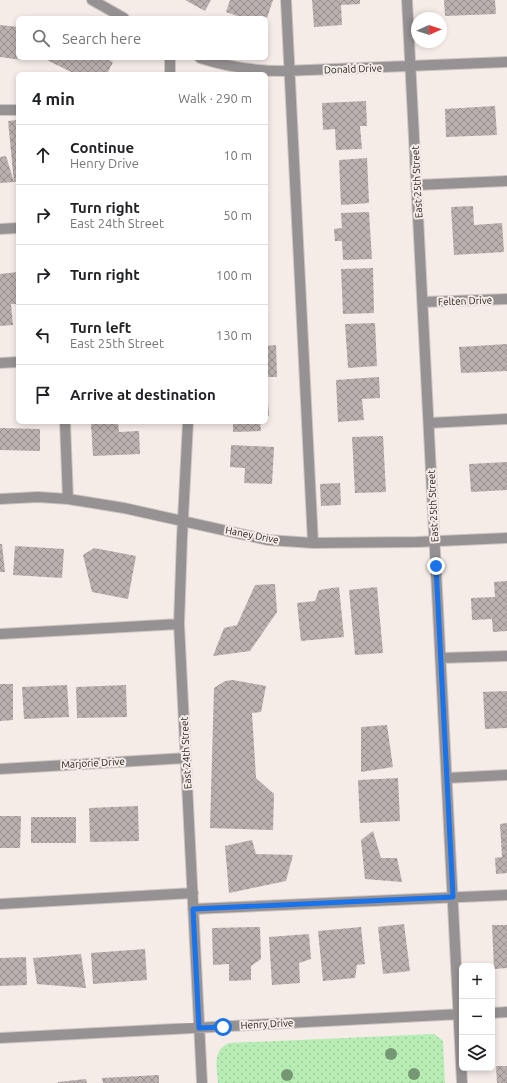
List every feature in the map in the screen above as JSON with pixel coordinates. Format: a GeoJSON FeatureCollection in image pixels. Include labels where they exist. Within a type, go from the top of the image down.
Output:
{"type":"FeatureCollection","features":[{"type":"Feature","properties":{"kind":"street"},"geometry":{"type":"LineString","coordinates":[[92,0],[120,16]]}},
{"type":"Feature","properties":{"kind":"street"},"geometry":{"type":"LineString","coordinates":[[286,0],[313,543]]}},
{"type":"Feature","properties":{"kind":"street","name":"East 25th Street"},"geometry":{"type":"LineString","coordinates":[[408,0],[453,897],[460,999]]}},
{"type":"Feature","properties":{"kind":"street"},"geometry":{"type":"LineString","coordinates":[[170,60],[170,72]]}},
{"type":"Feature","properties":{"kind":"street","name":"Donald Drive"},"geometry":{"type":"LineString","coordinates":[[206,60],[237,68],[258,71],[411,67],[507,62]]}},
{"type":"Feature","properties":{"kind":"street"},"geometry":{"type":"LineString","coordinates":[[0,110],[16,110]]}},
{"type":"Feature","properties":{"kind":"street"},"geometry":{"type":"LineString","coordinates":[[417,185],[507,181]]}},
{"type":"Feature","properties":{"kind":"street"},"geometry":{"type":"LineString","coordinates":[[0,229],[16,228]]}},
{"type":"Feature","properties":{"kind":"street","name":"Felten Drive"},"geometry":{"type":"LineString","coordinates":[[423,302],[507,299]]}},
{"type":"Feature","properties":{"kind":"street"},"geometry":{"type":"LineString","coordinates":[[0,363],[16,362]]}},
{"type":"Feature","properties":{"kind":"street"},"geometry":{"type":"LineString","coordinates":[[429,422],[507,419]]}},
{"type":"Feature","properties":{"kind":"street"},"geometry":{"type":"LineString","coordinates":[[65,424],[68,500]]}},
{"type":"Feature","properties":{"kind":"street","name":"East 24th Street"},"geometry":{"type":"LineString","coordinates":[[188,424],[179,624],[202,1083]]}},
{"type":"Feature","properties":{"kind":"street","name":"Haney Drive"},"geometry":{"type":"LineString","coordinates":[[0,499],[38,497],[124,508],[268,540],[313,543],[507,538]]}},
{"type":"Feature","properties":{"kind":"street"},"geometry":{"type":"LineString","coordinates":[[0,634],[179,624]]}},
{"type":"Feature","properties":{"kind":"street"},"geometry":{"type":"LineString","coordinates":[[441,658],[507,656]]}},
{"type":"Feature","properties":{"kind":"street","name":"Marjorie Drive"},"geometry":{"type":"LineString","coordinates":[[0,769],[186,758]]}},
{"type":"Feature","properties":{"kind":"street"},"geometry":{"type":"LineString","coordinates":[[447,778],[507,775]]}},
{"type":"Feature","properties":{"kind":"street"},"geometry":{"type":"LineString","coordinates":[[0,904],[192,893]]}},
{"type":"Feature","properties":{"kind":"street"},"geometry":{"type":"LineString","coordinates":[[193,909],[507,894]]}},
{"type":"Feature","properties":{"kind":"street"},"geometry":{"type":"LineString","coordinates":[[495,1013],[507,1012]]}},
{"type":"Feature","properties":{"kind":"street","name":"Henry Drive"},"geometry":{"type":"LineString","coordinates":[[0,1038],[459,1014]]}},
{"type":"Feature","properties":{"kind":"street","name":"East 25th Street"},"geometry":{"type":"LineString","coordinates":[[461,1035],[462,1083]]}},
{"type":"Feature","properties":{"kind":"green space"},"geometry":{"type":"Polygon","coordinates":[[[434,1034],[443,1041],[445,1083],[218,1083],[218,1055],[220,1050],[229,1043],[434,1034]]]}},
{"type":"Feature","properties":{"kind":"building"},"geometry":{"type":"Polygon","coordinates":[[[185,0],[211,0],[205,11],[185,0]]]}},
{"type":"Feature","properties":{"kind":"building"},"geometry":{"type":"Polygon","coordinates":[[[230,0],[273,0],[268,16],[237,16],[226,12],[230,0]]]}},
{"type":"Feature","properties":{"kind":"building"},"geometry":{"type":"Polygon","coordinates":[[[312,0],[360,0],[360,4],[341,5],[342,25],[314,27],[312,0]]]}},
{"type":"Feature","properties":{"kind":"building"},"geometry":{"type":"Polygon","coordinates":[[[444,0],[495,0],[496,14],[447,16],[447,12],[445,12],[444,0]]]}},
{"type":"Feature","properties":{"kind":"building"},"geometry":{"type":"Polygon","coordinates":[[[0,25],[16,27],[16,59],[0,57],[0,25]]]}},
{"type":"Feature","properties":{"kind":"building"},"geometry":{"type":"Polygon","coordinates":[[[47,60],[108,60],[113,62],[108,72],[71,72],[47,60]]]}},
{"type":"Feature","properties":{"kind":"building"},"geometry":{"type":"Polygon","coordinates":[[[366,101],[367,126],[360,126],[362,149],[336,150],[335,129],[323,130],[322,103],[366,101]]]}},
{"type":"Feature","properties":{"kind":"building"},"geometry":{"type":"Polygon","coordinates":[[[495,106],[497,135],[446,137],[445,109],[495,106]]]}},
{"type":"Feature","properties":{"kind":"building"},"geometry":{"type":"Polygon","coordinates":[[[16,120],[16,182],[14,182],[8,121],[16,120]]]}},
{"type":"Feature","properties":{"kind":"building"},"geometry":{"type":"Polygon","coordinates":[[[6,156],[14,182],[0,183],[0,157],[6,156]]]}},
{"type":"Feature","properties":{"kind":"building"},"geometry":{"type":"Polygon","coordinates":[[[367,158],[369,203],[341,205],[339,160],[367,158]]]}},
{"type":"Feature","properties":{"kind":"building"},"geometry":{"type":"Polygon","coordinates":[[[473,206],[474,225],[502,223],[504,252],[454,255],[451,207],[473,206]]]}},
{"type":"Feature","properties":{"kind":"building"},"geometry":{"type":"Polygon","coordinates":[[[369,212],[372,259],[343,260],[342,241],[335,241],[334,229],[342,228],[341,213],[369,212]]]}},
{"type":"Feature","properties":{"kind":"building"},"geometry":{"type":"Polygon","coordinates":[[[373,268],[374,313],[343,314],[341,269],[373,268]]]}},
{"type":"Feature","properties":{"kind":"building"},"geometry":{"type":"Polygon","coordinates":[[[16,272],[16,304],[11,304],[13,325],[0,326],[0,274],[16,272]]]}},
{"type":"Feature","properties":{"kind":"building"},"geometry":{"type":"Polygon","coordinates":[[[375,323],[377,366],[348,368],[345,324],[375,323]]]}},
{"type":"Feature","properties":{"kind":"building"},"geometry":{"type":"Polygon","coordinates":[[[507,344],[507,371],[461,373],[459,347],[507,344]]]}},
{"type":"Feature","properties":{"kind":"building"},"geometry":{"type":"Polygon","coordinates":[[[276,345],[277,377],[268,377],[268,346],[276,345]]]}},
{"type":"Feature","properties":{"kind":"building"},"geometry":{"type":"Polygon","coordinates":[[[379,377],[380,398],[362,399],[364,420],[338,422],[336,380],[379,377]]]}},
{"type":"Feature","properties":{"kind":"building"},"geometry":{"type":"Polygon","coordinates":[[[91,424],[118,424],[119,432],[139,431],[140,454],[93,456],[91,424]]]}},
{"type":"Feature","properties":{"kind":"building"},"geometry":{"type":"Polygon","coordinates":[[[233,424],[260,424],[261,431],[233,432],[233,424]]]}},
{"type":"Feature","properties":{"kind":"building"},"geometry":{"type":"Polygon","coordinates":[[[0,428],[40,429],[40,451],[0,450],[0,428]]]}},
{"type":"Feature","properties":{"kind":"building"},"geometry":{"type":"Polygon","coordinates":[[[383,436],[386,492],[355,493],[352,437],[383,436]]]}},
{"type":"Feature","properties":{"kind":"building"},"geometry":{"type":"Polygon","coordinates":[[[231,445],[274,447],[272,484],[244,483],[245,468],[230,467],[231,445]]]}},
{"type":"Feature","properties":{"kind":"building"},"geometry":{"type":"Polygon","coordinates":[[[507,462],[507,490],[471,492],[469,464],[507,462]]]}},
{"type":"Feature","properties":{"kind":"building"},"geometry":{"type":"Polygon","coordinates":[[[340,483],[341,505],[321,506],[320,484],[340,483]]]}},
{"type":"Feature","properties":{"kind":"building"},"geometry":{"type":"Polygon","coordinates":[[[0,544],[2,544],[5,572],[0,572],[0,544]]]}},
{"type":"Feature","properties":{"kind":"building"},"geometry":{"type":"Polygon","coordinates":[[[15,546],[64,549],[62,578],[13,575],[15,546]]]}},
{"type":"Feature","properties":{"kind":"building"},"geometry":{"type":"Polygon","coordinates":[[[94,548],[136,556],[128,599],[92,592],[83,555],[94,548]]]}},
{"type":"Feature","properties":{"kind":"building"},"geometry":{"type":"Polygon","coordinates":[[[507,581],[507,631],[493,632],[492,619],[472,620],[471,598],[495,597],[494,582],[507,581]]]}},
{"type":"Feature","properties":{"kind":"building"},"geometry":{"type":"Polygon","coordinates":[[[275,584],[277,612],[250,651],[213,656],[224,628],[237,625],[255,585],[275,584]]]}},
{"type":"Feature","properties":{"kind":"building"},"geometry":{"type":"Polygon","coordinates":[[[339,587],[344,637],[301,641],[297,603],[315,601],[319,590],[339,587]]]}},
{"type":"Feature","properties":{"kind":"building"},"geometry":{"type":"Polygon","coordinates":[[[377,587],[383,653],[355,655],[349,590],[377,587]]]}},
{"type":"Feature","properties":{"kind":"building"},"geometry":{"type":"Polygon","coordinates":[[[233,680],[266,686],[261,712],[252,713],[256,778],[274,794],[273,830],[210,828],[214,688],[225,681],[233,680]]]}},
{"type":"Feature","properties":{"kind":"building"},"geometry":{"type":"Polygon","coordinates":[[[0,684],[13,684],[13,720],[0,721],[0,684]]]}},
{"type":"Feature","properties":{"kind":"building"},"geometry":{"type":"Polygon","coordinates":[[[67,685],[69,717],[24,719],[22,687],[67,685]]]}},
{"type":"Feature","properties":{"kind":"building"},"geometry":{"type":"Polygon","coordinates":[[[126,685],[127,717],[77,718],[76,687],[126,685]]]}},
{"type":"Feature","properties":{"kind":"building"},"geometry":{"type":"Polygon","coordinates":[[[507,691],[507,728],[485,729],[483,692],[507,691]]]}},
{"type":"Feature","properties":{"kind":"building"},"geometry":{"type":"Polygon","coordinates":[[[387,725],[393,767],[361,772],[361,727],[387,725]]]}},
{"type":"Feature","properties":{"kind":"building"},"geometry":{"type":"Polygon","coordinates":[[[398,778],[400,821],[360,823],[358,780],[398,778]]]}},
{"type":"Feature","properties":{"kind":"building"},"geometry":{"type":"Polygon","coordinates":[[[138,806],[139,841],[90,842],[89,808],[138,806]]]}},
{"type":"Feature","properties":{"kind":"building"},"geometry":{"type":"Polygon","coordinates":[[[0,816],[21,816],[20,848],[0,848],[0,816]]]}},
{"type":"Feature","properties":{"kind":"building"},"geometry":{"type":"Polygon","coordinates":[[[31,817],[76,817],[76,843],[31,843],[31,817]]]}},
{"type":"Feature","properties":{"kind":"building"},"geometry":{"type":"Polygon","coordinates":[[[507,823],[507,873],[496,874],[495,858],[502,857],[500,824],[507,823]]]}},
{"type":"Feature","properties":{"kind":"building"},"geometry":{"type":"Polygon","coordinates":[[[373,831],[381,858],[397,858],[402,882],[365,879],[361,840],[373,831]]]}},
{"type":"Feature","properties":{"kind":"building"},"geometry":{"type":"Polygon","coordinates":[[[252,840],[256,854],[293,855],[286,881],[229,893],[225,846],[252,840]]]}},
{"type":"Feature","properties":{"kind":"building"},"geometry":{"type":"Polygon","coordinates":[[[404,924],[410,971],[383,974],[378,927],[404,924]]]}},
{"type":"Feature","properties":{"kind":"building"},"geometry":{"type":"Polygon","coordinates":[[[492,925],[507,925],[507,968],[495,969],[495,963],[494,963],[492,925]]]}},
{"type":"Feature","properties":{"kind":"building"},"geometry":{"type":"Polygon","coordinates":[[[260,927],[261,959],[251,966],[251,980],[229,981],[229,964],[213,965],[212,928],[260,927]]]}},
{"type":"Feature","properties":{"kind":"building"},"geometry":{"type":"Polygon","coordinates":[[[361,927],[365,964],[357,965],[355,978],[323,981],[318,931],[361,927]]]}},
{"type":"Feature","properties":{"kind":"building"},"geometry":{"type":"Polygon","coordinates":[[[309,934],[311,959],[299,963],[300,983],[272,985],[269,937],[309,934]]]}},
{"type":"Feature","properties":{"kind":"building"},"geometry":{"type":"Polygon","coordinates":[[[145,949],[147,980],[93,984],[91,953],[145,949]]]}},
{"type":"Feature","properties":{"kind":"building"},"geometry":{"type":"Polygon","coordinates":[[[81,954],[86,988],[37,984],[33,958],[81,954]]]}},
{"type":"Feature","properties":{"kind":"building"},"geometry":{"type":"Polygon","coordinates":[[[26,957],[27,985],[0,986],[0,958],[26,957]]]}},
{"type":"Feature","properties":{"kind":"building"},"geometry":{"type":"Polygon","coordinates":[[[496,1066],[507,1066],[507,1083],[497,1083],[496,1066]]]}},
{"type":"Feature","properties":{"kind":"building"},"geometry":{"type":"Polygon","coordinates":[[[159,1075],[159,1083],[103,1083],[102,1078],[159,1075]]]}},
{"type":"Feature","properties":{"kind":"building"},"geometry":{"type":"Polygon","coordinates":[[[86,1079],[87,1083],[58,1083],[58,1082],[86,1079]]]}},
{"type":"Feature","properties":{"kind":"route"},"geometry":{"type":"LineString","coordinates":[[223,1027],[199,1028],[193,909],[453,897],[436,566]]}}]}
